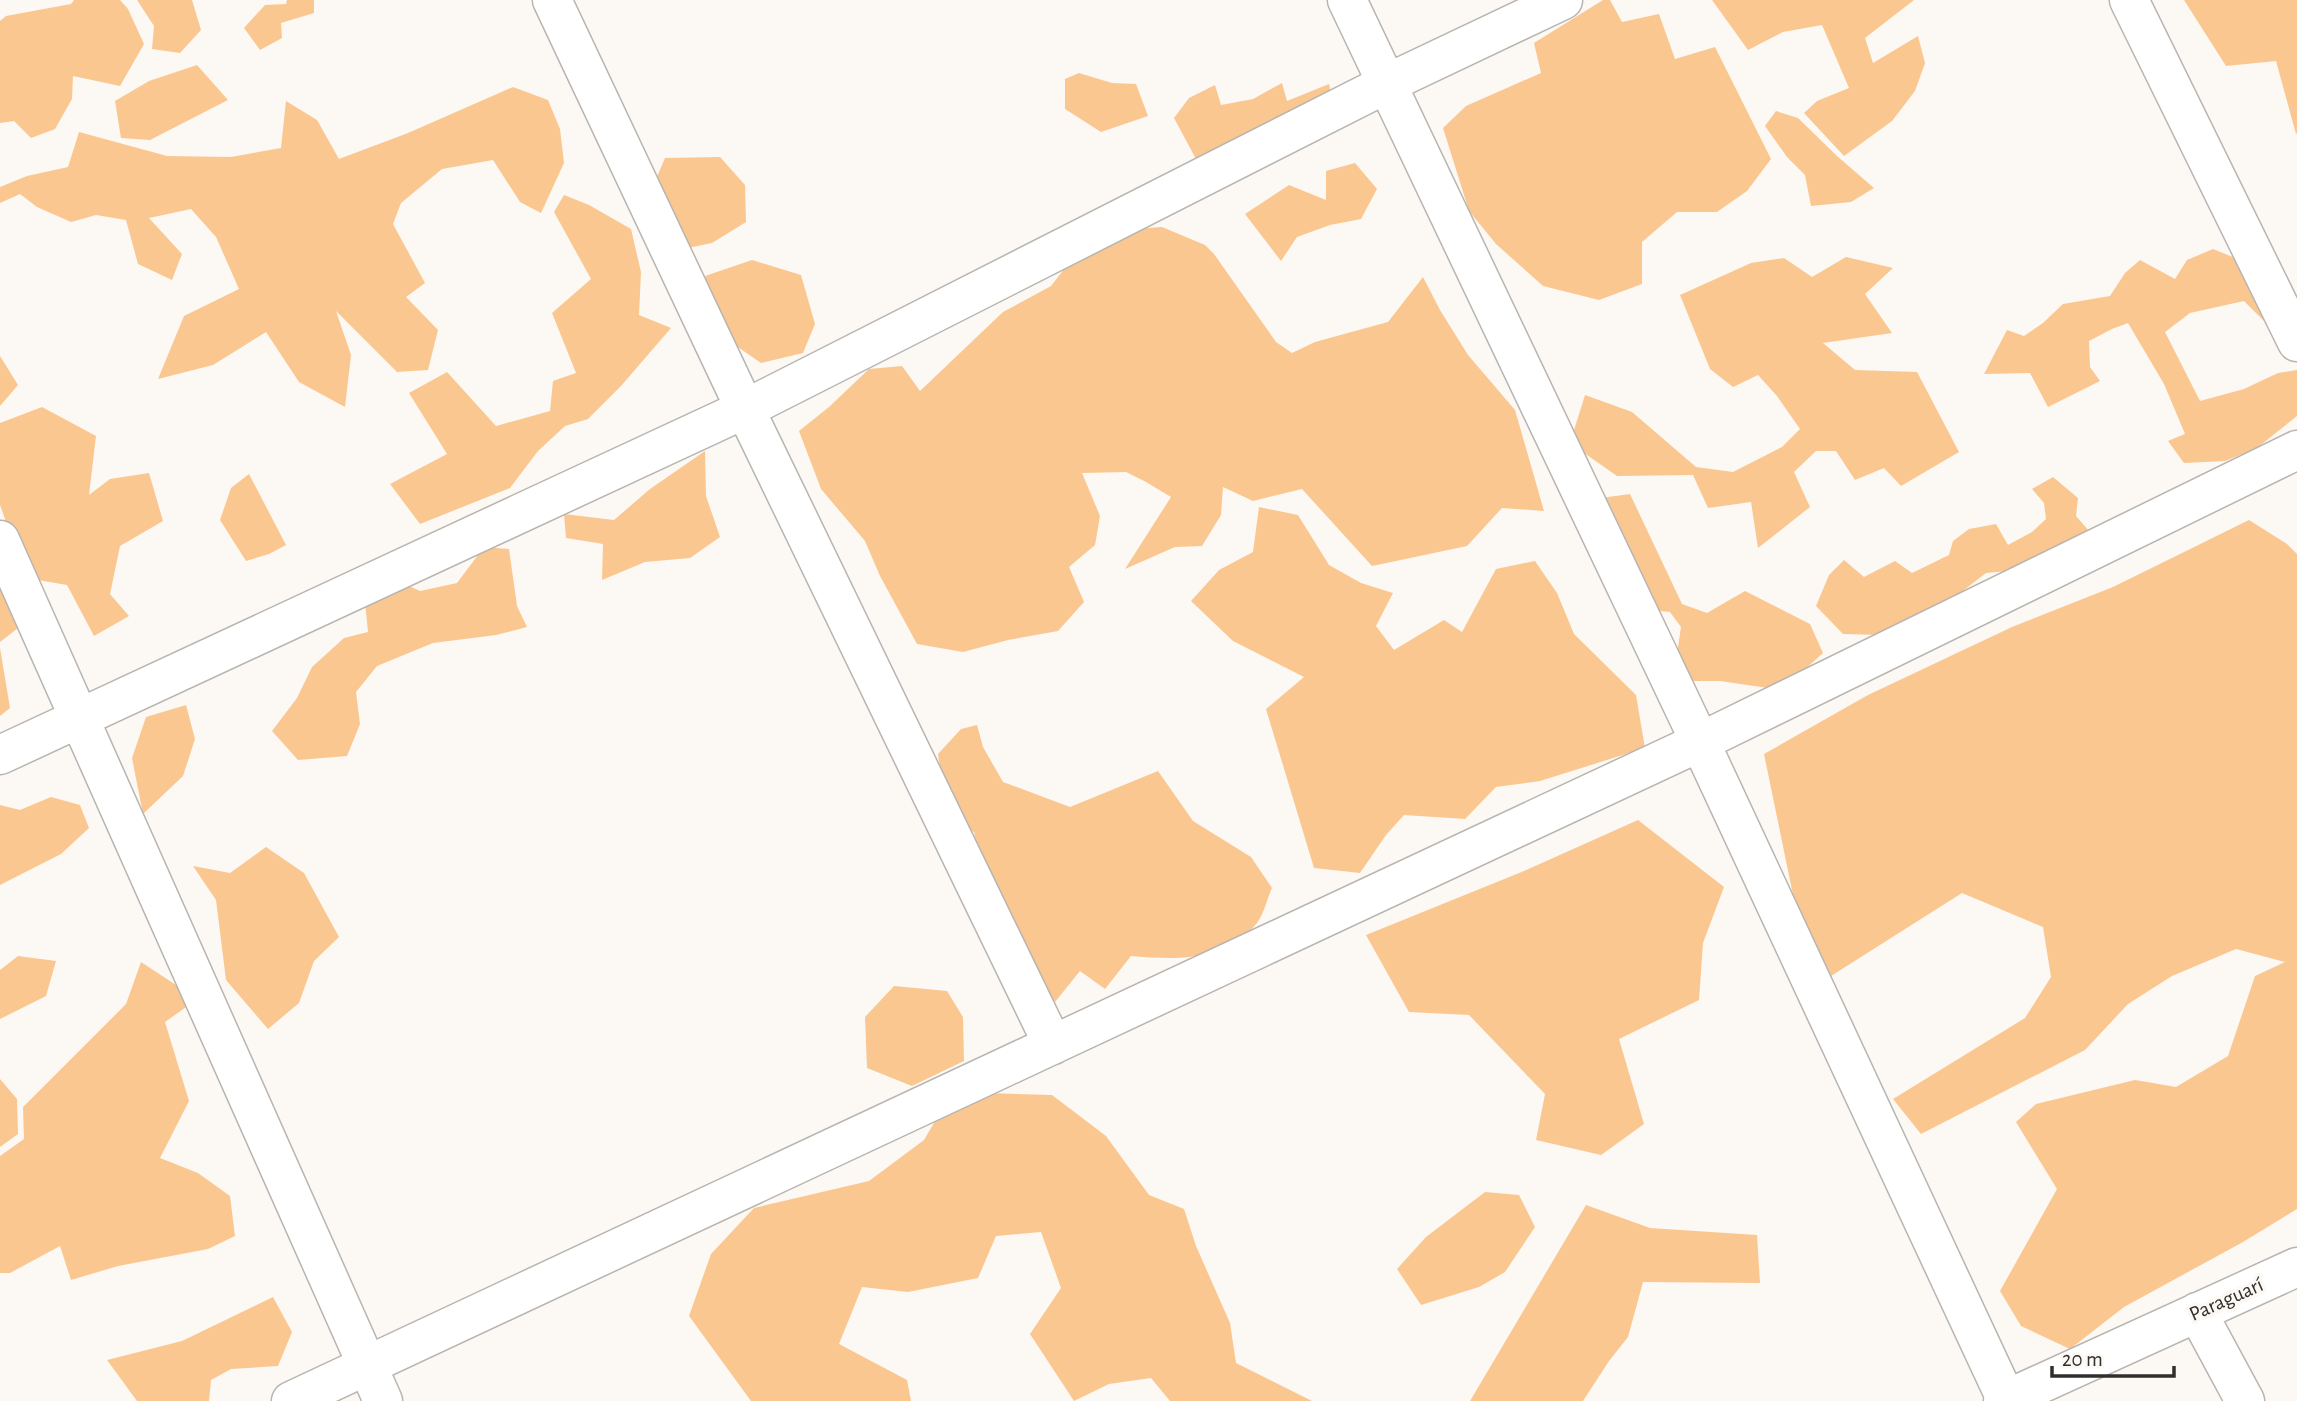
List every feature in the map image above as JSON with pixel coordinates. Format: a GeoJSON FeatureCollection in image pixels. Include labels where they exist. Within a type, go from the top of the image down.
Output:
{"type":"FeatureCollection","features":[{"type":"Feature","properties":{"kind":"street"},"geometry":{"type":"LineString","coordinates":[[552,0],[745,409],[1053,1045]]}},
{"type":"Feature","properties":{"kind":"street"},"geometry":{"type":"LineString","coordinates":[[1347,0],[1700,742],[2004,1400]]}},
{"type":"Feature","properties":{"kind":"street"},"geometry":{"type":"LineString","coordinates":[[0,755],[745,409],[1387,84],[1563,0]]}},
{"type":"Feature","properties":{"kind":"street"},"geometry":{"type":"LineString","coordinates":[[2129,0],[2297,342]]}},
{"type":"Feature","properties":{"kind":"street"},"geometry":{"type":"LineString","coordinates":[[291,1401],[1700,742],[2297,450]]}},
{"type":"Feature","properties":{"kind":"street"},"geometry":{"type":"LineString","coordinates":[[0,540],[383,1401]]}},
{"type":"Feature","properties":{"kind":"street","name":"Paraguarí"},"geometry":{"type":"LineString","coordinates":[[2004,1400],[2297,1267]]}},
{"type":"Feature","properties":{"kind":"street"},"geometry":{"type":"LineString","coordinates":[[2197,1312],[2245,1401]]}},
{"type":"Feature","properties":{"kind":"shaded area"},"geometry":{"type":"Polygon","coordinates":[[[74,0],[120,0],[128,9],[144,44],[120,86],[73,76],[72,99],[55,129],[31,138],[14,121],[0,123],[0,21],[6,16],[71,4],[74,0]]]}},
{"type":"Feature","properties":{"kind":"shaded area"},"geometry":{"type":"Polygon","coordinates":[[[137,0],[192,0],[201,30],[180,53],[152,49],[154,26],[137,0]]]}},
{"type":"Feature","properties":{"kind":"shaded area"},"geometry":{"type":"Polygon","coordinates":[[[287,0],[314,0],[314,13],[281,23],[282,38],[260,50],[244,28],[265,5],[286,4],[287,0]]]}},
{"type":"Feature","properties":{"kind":"shaded area"},"geometry":{"type":"Polygon","coordinates":[[[1603,0],[1610,0],[1622,22],[1659,14],[1675,59],[1715,47],[1771,159],[1747,191],[1717,212],[1677,212],[1642,242],[1642,284],[1599,300],[1543,286],[1496,244],[1469,211],[1443,128],[1466,106],[1541,73],[1534,43],[1603,0]]]}},
{"type":"Feature","properties":{"kind":"shaded area"},"geometry":{"type":"Polygon","coordinates":[[[1712,0],[1914,0],[1865,38],[1873,63],[1918,36],[1925,63],[1915,91],[1892,121],[1844,156],[1804,113],[1817,101],[1849,88],[1822,25],[1783,32],[1748,50],[1712,0]]]}},
{"type":"Feature","properties":{"kind":"shaded area"},"geometry":{"type":"Polygon","coordinates":[[[2184,0],[2297,0],[2296,134],[2276,61],[2226,66],[2184,0]]]}},
{"type":"Feature","properties":{"kind":"shaded area"},"geometry":{"type":"Polygon","coordinates":[[[197,65],[228,100],[150,140],[121,138],[115,101],[149,81],[197,65]]]}},
{"type":"Feature","properties":{"kind":"shaded area"},"geometry":{"type":"Polygon","coordinates":[[[1079,73],[1112,83],[1136,84],[1148,116],[1101,132],[1065,109],[1065,79],[1079,73]]]}},
{"type":"Feature","properties":{"kind":"shaded area"},"geometry":{"type":"Polygon","coordinates":[[[1282,83],[1287,101],[1329,84],[1332,99],[1239,145],[1196,159],[1174,118],[1189,98],[1215,85],[1221,105],[1253,99],[1282,83]]]}},
{"type":"Feature","properties":{"kind":"shaded area"},"geometry":{"type":"Polygon","coordinates":[[[513,87],[548,100],[560,129],[564,163],[541,213],[520,202],[493,160],[442,169],[401,203],[393,224],[425,283],[406,297],[438,330],[428,370],[397,372],[336,311],[351,355],[345,407],[299,382],[266,332],[213,365],[158,379],[184,316],[239,289],[216,237],[191,209],[149,218],[182,254],[172,280],[138,264],[126,220],[96,215],[71,222],[37,207],[20,194],[0,203],[0,187],[27,176],[68,167],[79,132],[167,156],[231,157],[281,148],[286,101],[317,120],[339,159],[408,133],[513,87]]]}},
{"type":"Feature","properties":{"kind":"shaded area"},"geometry":{"type":"Polygon","coordinates":[[[1776,111],[1798,118],[1874,188],[1851,202],[1811,206],[1805,175],[1787,157],[1765,126],[1776,111]]]}},
{"type":"Feature","properties":{"kind":"shaded area"},"geometry":{"type":"Polygon","coordinates":[[[720,157],[745,185],[746,222],[712,243],[683,249],[653,186],[665,158],[720,157]]]}},
{"type":"Feature","properties":{"kind":"shaded area"},"geometry":{"type":"Polygon","coordinates":[[[1355,163],[1377,189],[1361,219],[1330,225],[1297,237],[1281,261],[1245,214],[1289,185],[1326,200],[1326,171],[1355,163]]]}},
{"type":"Feature","properties":{"kind":"shaded area"},"geometry":{"type":"Polygon","coordinates":[[[564,195],[589,205],[631,229],[641,272],[639,315],[671,328],[621,386],[588,419],[565,426],[538,451],[510,488],[420,524],[390,484],[447,454],[409,393],[447,372],[496,426],[550,411],[553,381],[576,373],[552,313],[591,279],[554,212],[564,195]]]}},
{"type":"Feature","properties":{"kind":"shaded area"},"geometry":{"type":"Polygon","coordinates":[[[1162,227],[1205,245],[1276,342],[1292,353],[1315,342],[1388,322],[1423,277],[1468,355],[1515,410],[1544,511],[1502,508],[1467,546],[1372,566],[1302,489],[1253,501],[1223,487],[1221,515],[1202,546],[1175,547],[1125,569],[1171,497],[1126,472],[1082,473],[1100,516],[1095,545],[1069,567],[1084,602],[1058,631],[963,652],[917,644],[880,576],[865,541],[821,489],[799,431],[869,369],[902,366],[920,391],[1003,312],[1051,286],[1093,232],[1162,227]]]}},
{"type":"Feature","properties":{"kind":"shaded area"},"geometry":{"type":"Polygon","coordinates":[[[2213,249],[2245,262],[2266,323],[2244,301],[2190,313],[2165,332],[2200,401],[2244,389],[2278,373],[2297,370],[2297,416],[2257,448],[2225,461],[2184,463],[2168,441],[2185,434],[2164,384],[2128,323],[2089,341],[2090,367],[2100,381],[2048,407],[2030,373],[1984,374],[2007,330],[2024,336],[2063,304],[2110,296],[2125,273],[2140,260],[2175,279],[2187,260],[2213,249]]]}},
{"type":"Feature","properties":{"kind":"shaded area"},"geometry":{"type":"Polygon","coordinates":[[[1846,257],[1893,268],[1865,294],[1892,333],[1823,343],[1855,370],[1917,372],[1959,452],[1901,486],[1884,468],[1855,480],[1836,451],[1816,451],[1794,472],[1810,507],[1758,548],[1751,502],[1708,508],[1693,475],[1617,476],[1570,443],[1585,395],[1632,412],[1696,467],[1733,472],[1782,447],[1800,429],[1777,396],[1758,375],[1733,387],[1710,369],[1680,295],[1751,263],[1784,258],[1812,277],[1846,257]]]}},
{"type":"Feature","properties":{"kind":"shaded area"},"geometry":{"type":"Polygon","coordinates":[[[752,260],[801,275],[815,324],[803,353],[761,363],[716,332],[705,276],[752,260]]]}},
{"type":"Feature","properties":{"kind":"shaded area"},"geometry":{"type":"Polygon","coordinates":[[[0,356],[18,385],[0,406],[0,356]]]}},
{"type":"Feature","properties":{"kind":"shaded area"},"geometry":{"type":"Polygon","coordinates":[[[42,407],[96,436],[89,495],[110,479],[149,473],[163,521],[120,546],[110,594],[129,616],[94,636],[67,585],[26,578],[0,505],[0,423],[42,407]]]}},
{"type":"Feature","properties":{"kind":"shaded area"},"geometry":{"type":"Polygon","coordinates":[[[705,451],[706,496],[720,537],[690,558],[645,562],[602,580],[603,544],[566,538],[564,514],[614,520],[650,489],[705,451]]]}},
{"type":"Feature","properties":{"kind":"shaded area"},"geometry":{"type":"Polygon","coordinates":[[[249,474],[286,545],[246,561],[220,520],[231,488],[249,474]]]}},
{"type":"Feature","properties":{"kind":"shaded area"},"geometry":{"type":"Polygon","coordinates":[[[2053,477],[2078,498],[2076,516],[2089,531],[2032,569],[1986,573],[1964,590],[1934,620],[1881,635],[1843,634],[1816,606],[1829,575],[1844,560],[1864,577],[1895,561],[1912,573],[1949,555],[1953,541],[1969,529],[1996,524],[2008,545],[2032,532],[2046,519],[2044,503],[2032,489],[2053,477]]]}},
{"type":"Feature","properties":{"kind":"shaded area"},"geometry":{"type":"Polygon","coordinates":[[[1630,494],[1682,604],[1707,613],[1745,591],[1810,624],[1823,653],[1782,690],[1720,681],[1686,681],[1677,654],[1681,627],[1670,612],[1650,610],[1601,498],[1630,494]]]}},
{"type":"Feature","properties":{"kind":"shaded area"},"geometry":{"type":"Polygon","coordinates":[[[1259,507],[1298,515],[1329,565],[1361,583],[1393,593],[1376,626],[1394,650],[1444,620],[1462,632],[1496,569],[1535,561],[1557,593],[1574,634],[1636,695],[1645,748],[1540,781],[1496,787],[1465,819],[1404,815],[1386,835],[1360,873],[1314,868],[1266,709],[1304,677],[1233,641],[1191,601],[1219,570],[1253,552],[1259,507]]]}},
{"type":"Feature","properties":{"kind":"shaded area"},"geometry":{"type":"Polygon","coordinates":[[[2249,520],[2287,544],[2297,554],[2297,1209],[2124,1307],[2070,1349],[2021,1326],[2000,1291],[2057,1189],[2016,1122],[2036,1104],[2135,1080],[2176,1087],[2228,1056],[2255,976],[2285,962],[2236,949],[2172,976],[2128,1004],[2085,1050],[1921,1134],[1893,1099],[2025,1018],[2051,977],[2043,927],[1962,893],[1831,976],[1793,895],[1764,754],[1868,695],[2012,627],[2113,587],[2249,520]]]}},
{"type":"Feature","properties":{"kind":"shaded area"},"geometry":{"type":"Polygon","coordinates":[[[484,547],[509,549],[517,606],[527,627],[496,635],[433,643],[377,666],[356,692],[360,724],[347,756],[298,760],[272,731],[297,698],[312,667],[344,638],[368,632],[365,602],[394,579],[420,591],[457,583],[484,547]]]}},
{"type":"Feature","properties":{"kind":"shaded area"},"geometry":{"type":"Polygon","coordinates":[[[0,582],[27,621],[0,642],[0,582]]]}},
{"type":"Feature","properties":{"kind":"shaded area"},"geometry":{"type":"Polygon","coordinates":[[[0,648],[10,708],[0,716],[0,648]]]}},
{"type":"Feature","properties":{"kind":"shaded area"},"geometry":{"type":"Polygon","coordinates":[[[186,705],[195,739],[183,776],[143,814],[132,758],[146,717],[186,705]]]}},
{"type":"Feature","properties":{"kind":"shaded area"},"geometry":{"type":"Polygon","coordinates":[[[977,725],[983,747],[1003,782],[1070,807],[1158,771],[1193,821],[1251,857],[1272,888],[1257,923],[1244,936],[1215,952],[1182,958],[1131,956],[1105,989],[1080,971],[1055,1002],[986,886],[974,832],[965,829],[943,789],[938,754],[961,729],[977,725]]]}},
{"type":"Feature","properties":{"kind":"shaded area"},"geometry":{"type":"Polygon","coordinates":[[[51,797],[80,805],[89,828],[61,854],[0,885],[0,805],[20,810],[51,797]]]}},
{"type":"Feature","properties":{"kind":"shaded area"},"geometry":{"type":"Polygon","coordinates":[[[1638,820],[1724,887],[1703,943],[1699,1000],[1619,1039],[1644,1124],[1601,1155],[1536,1140],[1545,1094],[1469,1015],[1409,1012],[1366,935],[1524,871],[1638,820]]]}},
{"type":"Feature","properties":{"kind":"shaded area"},"geometry":{"type":"Polygon","coordinates":[[[266,847],[304,873],[339,937],[314,961],[299,1003],[268,1029],[226,980],[216,900],[193,866],[230,873],[266,847]]]}},
{"type":"Feature","properties":{"kind":"shaded area"},"geometry":{"type":"Polygon","coordinates":[[[18,956],[56,961],[46,996],[0,1019],[0,970],[18,956]]]}},
{"type":"Feature","properties":{"kind":"shaded area"},"geometry":{"type":"Polygon","coordinates":[[[141,962],[176,985],[189,1005],[165,1022],[189,1101],[160,1158],[198,1173],[230,1196],[235,1236],[208,1249],[118,1266],[71,1280],[60,1246],[10,1273],[0,1273],[0,1156],[24,1139],[23,1107],[126,1004],[141,962]]]}},
{"type":"Feature","properties":{"kind":"shaded area"},"geometry":{"type":"Polygon","coordinates":[[[894,986],[947,991],[963,1017],[964,1061],[912,1086],[867,1068],[865,1017],[894,986]]]}},
{"type":"Feature","properties":{"kind":"shaded area"},"geometry":{"type":"Polygon","coordinates":[[[0,1079],[17,1099],[18,1134],[0,1147],[0,1079]]]}},
{"type":"Feature","properties":{"kind":"shaded area"},"geometry":{"type":"Polygon","coordinates":[[[952,1092],[1052,1095],[1106,1136],[1149,1195],[1184,1209],[1196,1246],[1230,1323],[1236,1363],[1312,1401],[1170,1401],[1151,1378],[1109,1384],[1074,1401],[1030,1334],[1061,1288],[1041,1232],[996,1236],[978,1278],[908,1292],[862,1287],[839,1344],[907,1380],[911,1401],[751,1401],[689,1316],[711,1254],[754,1208],[869,1181],[924,1140],[952,1092]]]}},
{"type":"Feature","properties":{"kind":"shaded area"},"geometry":{"type":"Polygon","coordinates":[[[1485,1192],[1519,1195],[1535,1227],[1505,1272],[1479,1287],[1421,1305],[1397,1269],[1426,1237],[1485,1192]]]}},
{"type":"Feature","properties":{"kind":"shaded area"},"geometry":{"type":"Polygon","coordinates":[[[1586,1205],[1650,1228],[1757,1235],[1760,1283],[1643,1282],[1628,1337],[1583,1401],[1470,1401],[1586,1205]]]}},
{"type":"Feature","properties":{"kind":"shaded area"},"geometry":{"type":"Polygon","coordinates":[[[273,1297],[292,1332],[278,1366],[231,1369],[211,1380],[209,1401],[137,1401],[107,1360],[182,1341],[273,1297]]]}}]}
